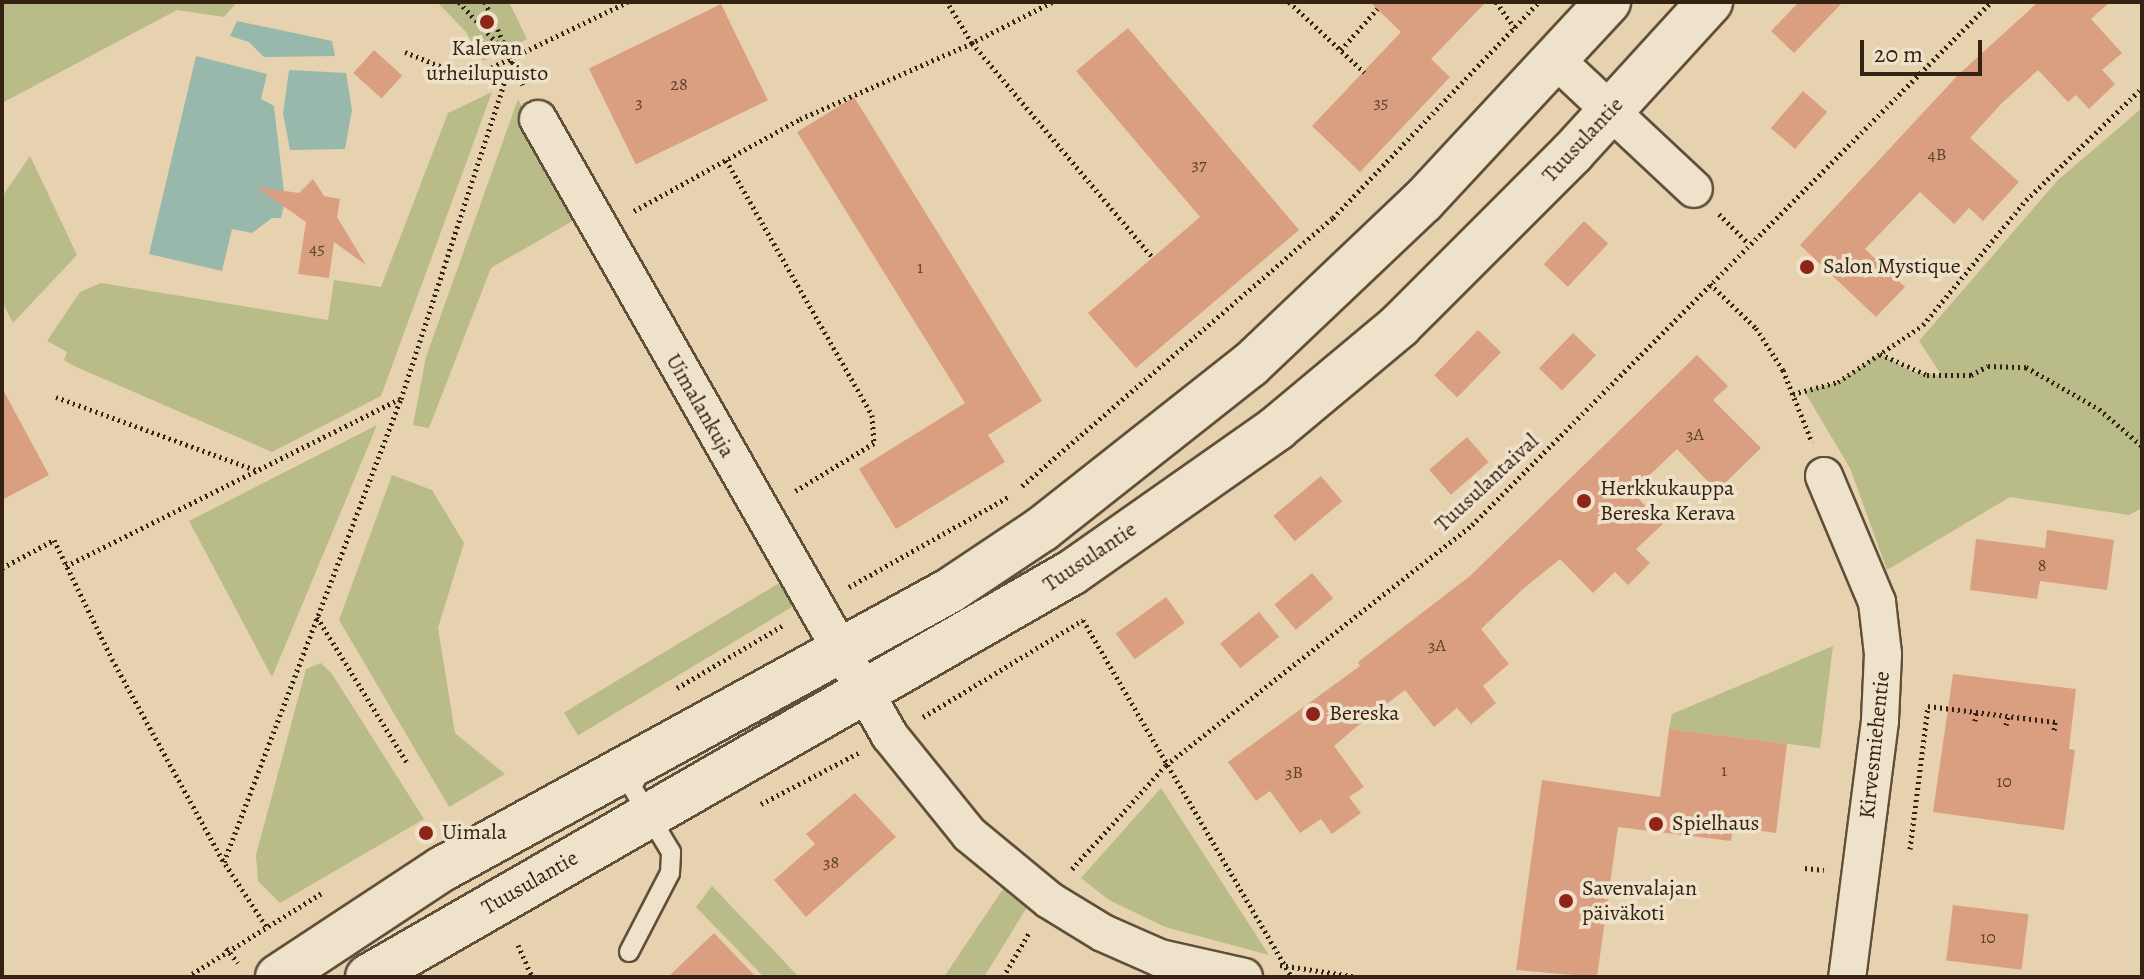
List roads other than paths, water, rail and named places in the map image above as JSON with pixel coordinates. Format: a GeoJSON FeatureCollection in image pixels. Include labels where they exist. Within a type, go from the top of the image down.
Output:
{"type":"FeatureCollection","features":[{"type":"Feature","properties":{"kind":"main road"},"geometry":{"type":"LineString","coordinates":[[278,977],[442,869],[949,591],[1042,529],[1250,365],[1423,201],[1608,2]]}},
{"type":"Feature","properties":{"kind":"main road","name":"Tuusulantie"},"geometry":{"type":"LineString","coordinates":[[368,977],[1071,573],[1358,365],[1610,111],[1710,2]]}},
{"type":"Feature","properties":{"kind":"street"},"geometry":{"type":"LineString","coordinates":[[1555,59],[1694,189]]}},
{"type":"Feature","properties":{"kind":"street","name":"Uimalankuja"},"geometry":{"type":"LineString","coordinates":[[538,119],[890,736],[969,834],[1049,900],[1103,933],[1160,958],[1244,977]]}},
{"type":"Feature","properties":{"kind":"street","name":"Kirvesmiehentie"},"geometry":{"type":"LineString","coordinates":[[1824,476],[1877,602],[1883,654],[1880,721],[1847,977]]}},
{"type":"Feature","properties":{"kind":"lane"},"geometry":{"type":"LineString","coordinates":[[629,952],[670,873],[671,852],[646,816],[632,787],[649,753]]}},
{"type":"Feature","properties":{"kind":"place","name":"Kalevan urheilupuisto"},"geometry":{"type":"Point","coordinates":[487,22]}},
{"type":"Feature","properties":{"kind":"place","name":"Salon Mystique"},"geometry":{"type":"Point","coordinates":[1807,267]}},
{"type":"Feature","properties":{"kind":"place","name":"Herkkukauppa Bereska Kerava"},"geometry":{"type":"Point","coordinates":[1584,501]}},
{"type":"Feature","properties":{"kind":"place","name":"Bereska"},"geometry":{"type":"Point","coordinates":[1313,714]}},
{"type":"Feature","properties":{"kind":"place","name":"Spielhaus"},"geometry":{"type":"Point","coordinates":[1656,824]}},
{"type":"Feature","properties":{"kind":"place","name":"Uimala"},"geometry":{"type":"Point","coordinates":[426,833]}},
{"type":"Feature","properties":{"kind":"place","name":"Savenvalajan päiväkoti"},"geometry":{"type":"Point","coordinates":[1566,901]}}]}
